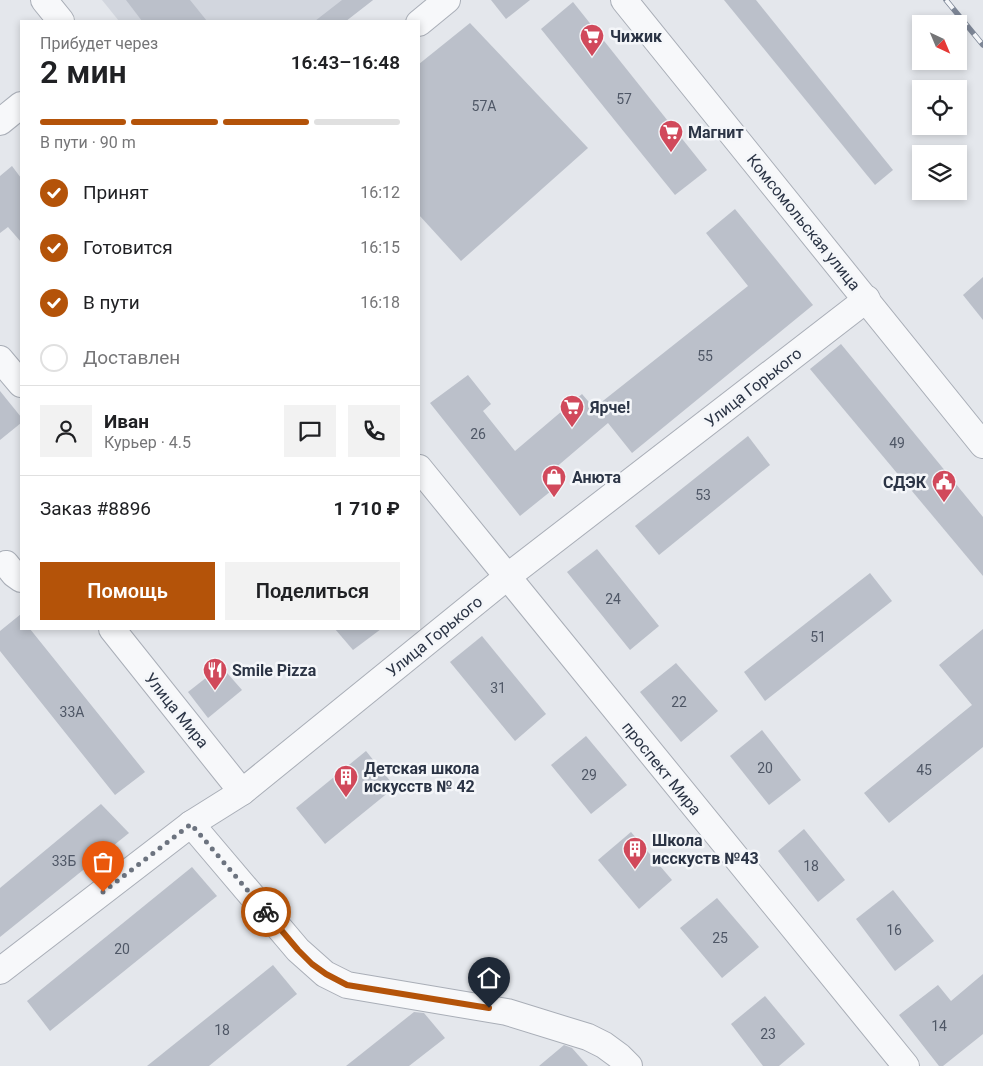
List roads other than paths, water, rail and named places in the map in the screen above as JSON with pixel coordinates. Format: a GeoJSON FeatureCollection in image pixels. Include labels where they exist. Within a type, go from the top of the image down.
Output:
{"type":"FeatureCollection","features":[{"type":"Feature","properties":{"kind":"street"},"geometry":{"type":"LineString","coordinates":[[44,0],[60,20]]}},
{"type":"Feature","properties":{"kind":"street"},"geometry":{"type":"LineString","coordinates":[[420,22],[447,0]]}},
{"type":"Feature","properties":{"kind":"street","name":"Комсомольская улица"},"geometry":{"type":"LineString","coordinates":[[624,0],[983,445]]}},
{"type":"Feature","properties":{"kind":"street"},"geometry":{"type":"LineString","coordinates":[[0,122],[20,105]]}},
{"type":"Feature","properties":{"kind":"street","name":"Улица Горького"},"geometry":{"type":"LineString","coordinates":[[0,970],[191,824],[242,792],[506,577],[867,299]]}},
{"type":"Feature","properties":{"kind":"street"},"geometry":{"type":"LineString","coordinates":[[0,358],[20,383]]}},
{"type":"Feature","properties":{"kind":"street","name":"проспект Мира"},"geometry":{"type":"LineString","coordinates":[[420,469],[906,1066]]}},
{"type":"Feature","properties":{"kind":"street","name":"Улица Мира"},"geometry":{"type":"LineString","coordinates":[[113,630],[242,792]]}},
{"type":"Feature","properties":{"kind":"street"},"geometry":{"type":"LineString","coordinates":[[191,824],[298,950],[312,964],[331,977],[347,985],[507,1012],[596,1041],[620,1056],[629,1066]]}},
{"type":"Feature","properties":{"kind":"railway"},"geometry":{"type":"LineString","coordinates":[[946,0],[983,45]]}},
{"type":"Feature","properties":{"kind":"place","name":"Чижик"},"geometry":{"type":"Point","coordinates":[592,57]}},
{"type":"Feature","properties":{"kind":"place","name":"Магнит"},"geometry":{"type":"Point","coordinates":[671,153]}},
{"type":"Feature","properties":{"kind":"place","name":"Ярче!"},"geometry":{"type":"Point","coordinates":[572,428]}},
{"type":"Feature","properties":{"kind":"place","name":"Анюта"},"geometry":{"type":"Point","coordinates":[554,498]}},
{"type":"Feature","properties":{"kind":"place","name":"СДЭК"},"geometry":{"type":"Point","coordinates":[944,503]}},
{"type":"Feature","properties":{"kind":"place","name":"Smile Pizza"},"geometry":{"type":"Point","coordinates":[215,691]}},
{"type":"Feature","properties":{"kind":"place","name":"Детская школа искусств № 42"},"geometry":{"type":"Point","coordinates":[346,798]}},
{"type":"Feature","properties":{"kind":"place","name":"Школа исскуств №43"},"geometry":{"type":"Point","coordinates":[635,870]}}]}
